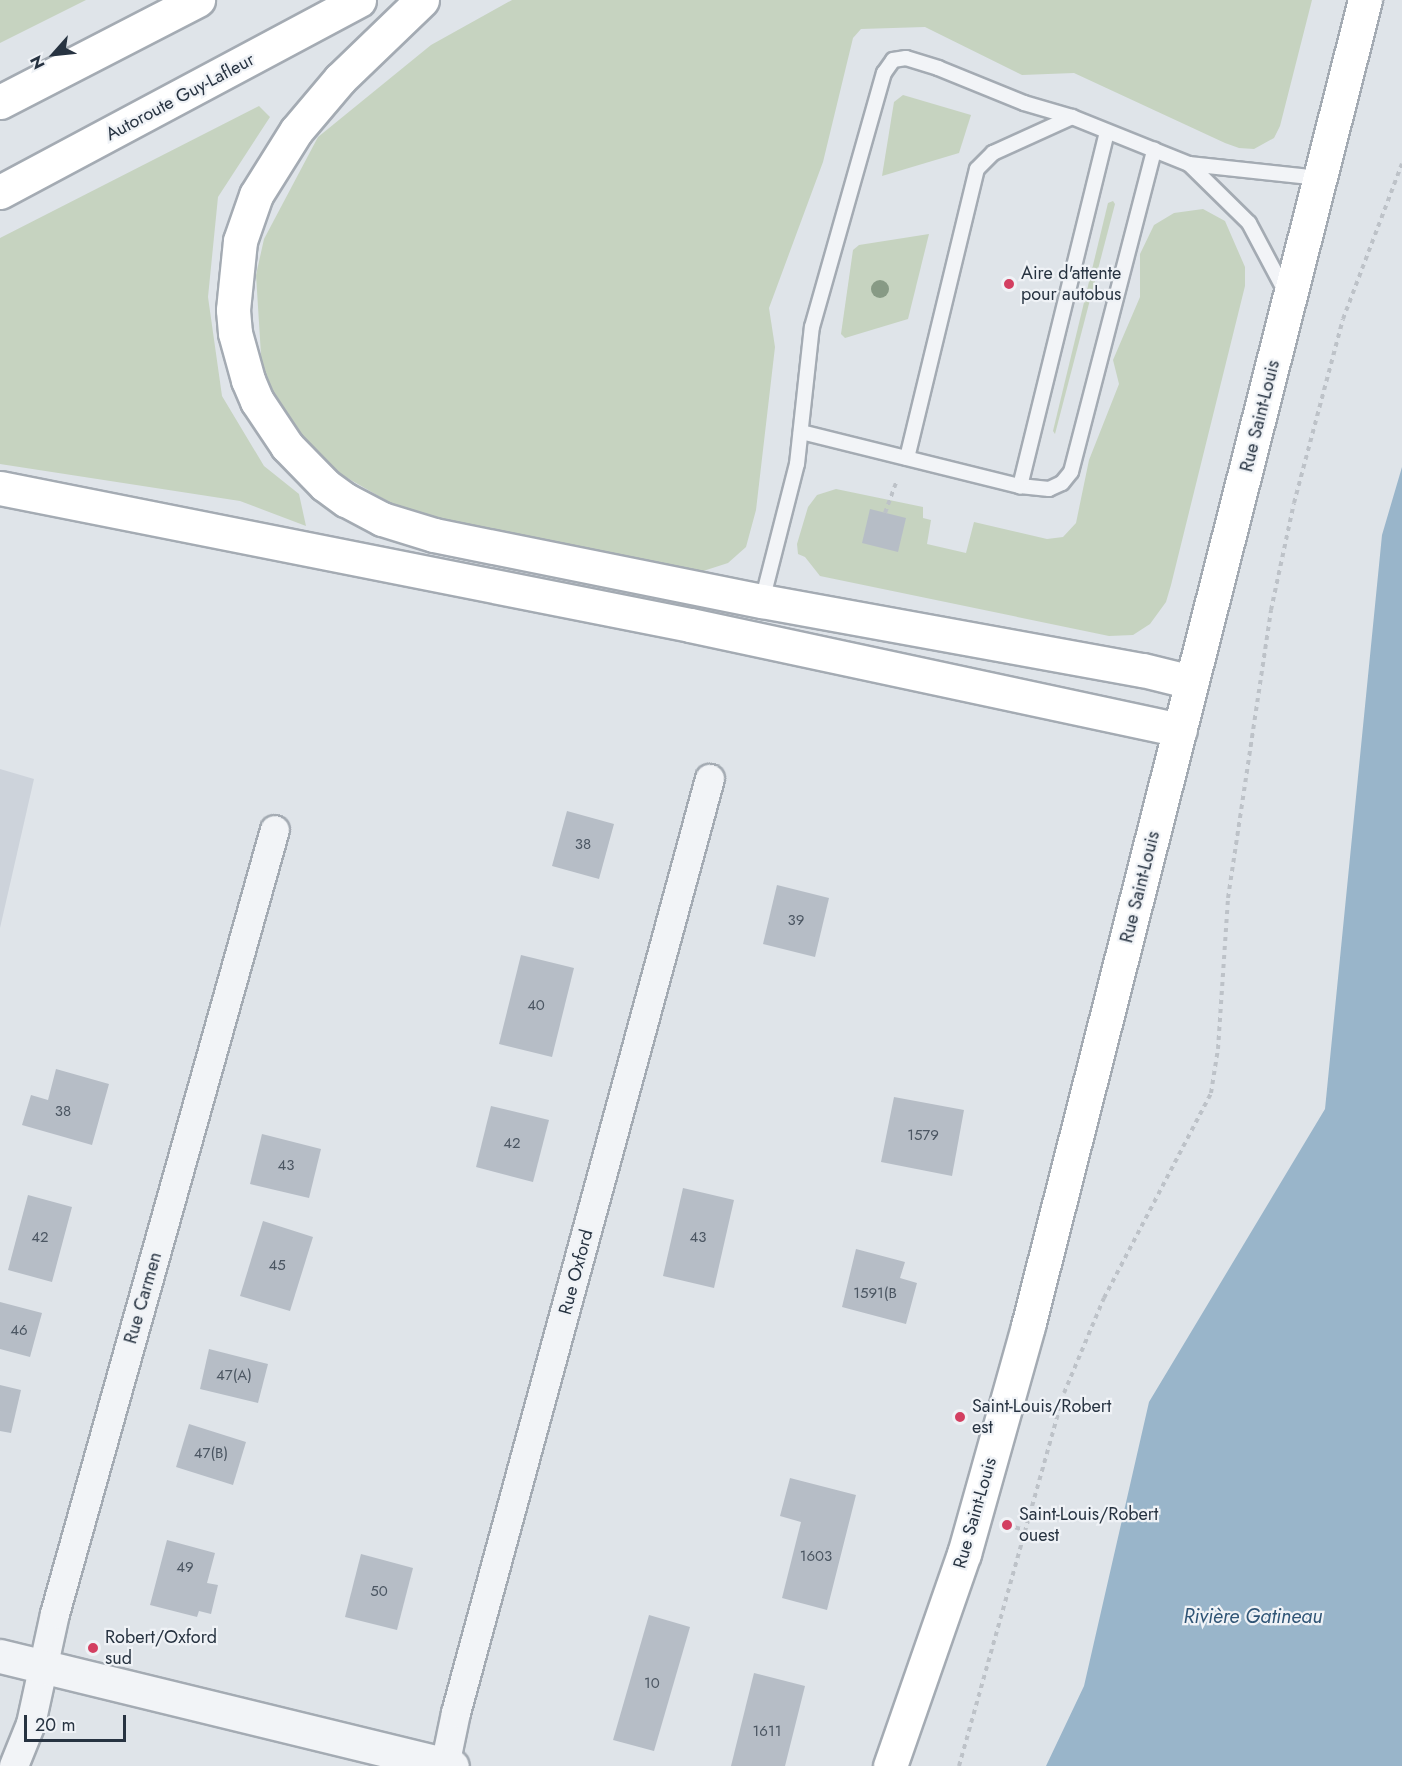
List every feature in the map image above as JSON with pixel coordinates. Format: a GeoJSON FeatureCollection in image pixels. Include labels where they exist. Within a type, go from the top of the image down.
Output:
{"type":"FeatureCollection","features":[{"type":"Feature","properties":{"kind":"main road"},"geometry":{"type":"LineString","coordinates":[[0,102],[198,0]]}},
{"type":"Feature","properties":{"kind":"main road","name":"Autoroute Guy-Lafleur"},"geometry":{"type":"LineString","coordinates":[[0,192],[359,0]]}},
{"type":"Feature","properties":{"kind":"main road"},"geometry":{"type":"LineString","coordinates":[[422,0],[322,99],[282,150],[256,195],[240,241],[233,310],[241,357],[257,401],[287,446],[306,467],[346,500],[394,524],[450,539],[762,601],[1132,668],[1192,682]]}},
{"type":"Feature","properties":{"kind":"main road","name":"Rue Saint-Louis"},"geometry":{"type":"LineString","coordinates":[[890,1766],[964,1554],[1009,1397],[1365,0]]}},
{"type":"Feature","properties":{"kind":"main road"},"geometry":{"type":"LineString","coordinates":[[0,488],[678,622],[1180,730]]}},
{"type":"Feature","properties":{"kind":"street","name":"Rue Oxford"},"geometry":{"type":"LineString","coordinates":[[447,1765],[456,1713],[710,779]]}},
{"type":"Feature","properties":{"kind":"street","name":"Rue Carmen"},"geometry":{"type":"LineString","coordinates":[[14,1766],[31,1724],[61,1591],[275,830]]}},
{"type":"Feature","properties":{"kind":"street"},"geometry":{"type":"LineString","coordinates":[[0,1656],[447,1765]]}},
{"type":"Feature","properties":{"kind":"lane"},"geometry":{"type":"LineString","coordinates":[[762,601],[787,511],[801,432],[812,327],[839,225],[888,65],[893,60],[906,58],[938,68],[1024,103],[1072,117],[1189,164],[1236,167],[1319,178]]}},
{"type":"Feature","properties":{"kind":"lane"},"geometry":{"type":"LineString","coordinates":[[907,458],[977,169],[993,153],[1072,117]]}},
{"type":"Feature","properties":{"kind":"lane"},"geometry":{"type":"LineString","coordinates":[[1020,486],[1107,132]]}},
{"type":"Feature","properties":{"kind":"lane"},"geometry":{"type":"LineString","coordinates":[[801,432],[1020,486],[1049,489],[1062,483],[1071,472],[1154,150]]}},
{"type":"Feature","properties":{"kind":"lane"},"geometry":{"type":"LineString","coordinates":[[1189,164],[1249,223],[1289,299]]}},
{"type":"Feature","properties":{"kind":"path"},"geometry":{"type":"LineString","coordinates":[[959,1766],[1064,1393],[1088,1332],[1211,1093],[1218,1049],[1228,898],[1271,610],[1294,503],[1343,319],[1402,164]]}},
{"type":"Feature","properties":{"kind":"path"},"geometry":{"type":"LineString","coordinates":[[885,513],[888,500]]}},
{"type":"Feature","properties":{"kind":"path"},"geometry":{"type":"LineString","coordinates":[[1007,1525],[1024,1530]]}},
{"type":"Feature","properties":{"kind":"shaded area"},"geometry":{"type":"Polygon","coordinates":[[[0,769],[34,779],[0,928],[0,769]]]}},
{"type":"Feature","properties":{"kind":"green space"},"geometry":{"type":"Polygon","coordinates":[[[0,0],[86,0],[0,43],[0,0]]]}},
{"type":"Feature","properties":{"kind":"green space"},"geometry":{"type":"Polygon","coordinates":[[[512,0],[1312,0],[1280,126],[1274,138],[1254,149],[1239,148],[1225,143],[1074,73],[1022,75],[925,27],[861,29],[853,38],[823,162],[769,308],[775,347],[756,510],[746,547],[728,563],[697,573],[593,560],[396,506],[309,456],[263,387],[256,275],[264,239],[318,137],[431,45],[512,0]]]}},
{"type":"Feature","properties":{"kind":"green space"},"geometry":{"type":"Polygon","coordinates":[[[903,95],[971,115],[959,153],[882,176],[894,102],[903,95]]]}},
{"type":"Feature","properties":{"kind":"green space"},"geometry":{"type":"Polygon","coordinates":[[[259,106],[270,117],[218,197],[208,297],[222,396],[264,466],[299,494],[306,526],[240,501],[0,464],[0,238],[259,106]]]}},
{"type":"Feature","properties":{"kind":"green space"},"geometry":{"type":"Polygon","coordinates":[[[1113,201],[1115,204],[1055,434],[1053,431],[1108,203],[1113,201]]]}},
{"type":"Feature","properties":{"kind":"green space"},"geometry":{"type":"Polygon","coordinates":[[[1203,209],[1225,221],[1245,267],[1245,286],[1171,585],[1166,602],[1150,624],[1133,635],[1109,636],[820,576],[805,557],[798,554],[797,544],[808,507],[817,495],[836,489],[923,507],[923,518],[931,520],[927,544],[966,553],[974,522],[1047,539],[1063,537],[1076,523],[1089,460],[1119,384],[1113,360],[1140,297],[1140,254],[1154,225],[1174,213],[1203,209]]]}},
{"type":"Feature","properties":{"kind":"green space"},"geometry":{"type":"Polygon","coordinates":[[[929,234],[908,319],[845,338],[841,334],[853,250],[859,245],[929,234]]]}},
{"type":"Feature","properties":{"kind":"water","name":"Rivière Gatineau"},"geometry":{"type":"Polygon","coordinates":[[[1402,467],[1402,1766],[1046,1766],[1084,1686],[1149,1402],[1325,1109],[1382,535],[1402,467]]]}},
{"type":"Feature","properties":{"kind":"building"},"geometry":{"type":"Polygon","coordinates":[[[870,509],[906,518],[898,552],[862,543],[870,509]]]}},
{"type":"Feature","properties":{"kind":"building"},"geometry":{"type":"Polygon","coordinates":[[[567,811],[614,824],[599,879],[552,866],[567,811]]]}},
{"type":"Feature","properties":{"kind":"building"},"geometry":{"type":"Polygon","coordinates":[[[777,885],[829,898],[815,957],[763,944],[777,885]]]}},
{"type":"Feature","properties":{"kind":"building"},"geometry":{"type":"Polygon","coordinates":[[[521,955],[574,968],[552,1057],[499,1044],[521,955]]]}},
{"type":"Feature","properties":{"kind":"building"},"geometry":{"type":"Polygon","coordinates":[[[56,1069],[109,1084],[92,1145],[22,1125],[31,1095],[48,1100],[56,1069]]]}},
{"type":"Feature","properties":{"kind":"building"},"geometry":{"type":"Polygon","coordinates":[[[894,1097],[964,1110],[952,1176],[881,1162],[894,1097]]]}},
{"type":"Feature","properties":{"kind":"building"},"geometry":{"type":"Polygon","coordinates":[[[491,1106],[549,1120],[533,1182],[476,1167],[491,1106]]]}},
{"type":"Feature","properties":{"kind":"building"},"geometry":{"type":"Polygon","coordinates":[[[262,1134],[321,1149],[309,1198],[250,1184],[262,1134]]]}},
{"type":"Feature","properties":{"kind":"building"},"geometry":{"type":"Polygon","coordinates":[[[683,1188],[734,1200],[714,1288],[663,1276],[683,1188]]]}},
{"type":"Feature","properties":{"kind":"building"},"geometry":{"type":"Polygon","coordinates":[[[28,1195],[72,1207],[52,1282],[8,1270],[28,1195]]]}},
{"type":"Feature","properties":{"kind":"building"},"geometry":{"type":"Polygon","coordinates":[[[263,1221],[313,1237],[290,1311],[240,1296],[263,1221]]]}},
{"type":"Feature","properties":{"kind":"building"},"geometry":{"type":"Polygon","coordinates":[[[856,1249],[905,1262],[900,1278],[917,1283],[906,1324],[842,1307],[856,1249]]]}},
{"type":"Feature","properties":{"kind":"building"},"geometry":{"type":"Polygon","coordinates":[[[0,1302],[42,1313],[30,1357],[0,1349],[0,1302]]]}},
{"type":"Feature","properties":{"kind":"building"},"geometry":{"type":"Polygon","coordinates":[[[209,1349],[268,1364],[258,1403],[200,1389],[209,1349]]]}},
{"type":"Feature","properties":{"kind":"building"},"geometry":{"type":"Polygon","coordinates":[[[0,1385],[21,1390],[11,1433],[0,1431],[0,1385]]]}},
{"type":"Feature","properties":{"kind":"building"},"geometry":{"type":"Polygon","coordinates":[[[189,1424],[246,1442],[233,1485],[176,1467],[189,1424]]]}},
{"type":"Feature","properties":{"kind":"building"},"geometry":{"type":"Polygon","coordinates":[[[790,1478],[856,1495],[827,1610],[782,1598],[801,1522],[780,1516],[790,1478]]]}},
{"type":"Feature","properties":{"kind":"building"},"geometry":{"type":"Polygon","coordinates":[[[167,1540],[215,1553],[207,1583],[218,1585],[211,1614],[199,1611],[197,1617],[150,1605],[167,1540]]]}},
{"type":"Feature","properties":{"kind":"building"},"geometry":{"type":"Polygon","coordinates":[[[361,1554],[413,1568],[397,1630],[345,1617],[361,1554]]]}},
{"type":"Feature","properties":{"kind":"building"},"geometry":{"type":"Polygon","coordinates":[[[649,1615],[690,1627],[654,1751],[613,1740],[649,1615]]]}},
{"type":"Feature","properties":{"kind":"building"},"geometry":{"type":"Polygon","coordinates":[[[754,1673],[805,1686],[785,1766],[731,1766],[754,1673]]]}},
{"type":"Feature","properties":{"kind":"place","name":"Aire d'attente pour autobus"},"geometry":{"type":"Point","coordinates":[1009,284]}},
{"type":"Feature","properties":{"kind":"place","name":"Saint-Louis/Robert est"},"geometry":{"type":"Point","coordinates":[960,1417]}},
{"type":"Feature","properties":{"kind":"place","name":"Saint-Louis/Robert ouest"},"geometry":{"type":"Point","coordinates":[1007,1525]}},
{"type":"Feature","properties":{"kind":"place","name":"Robert/Oxford sud"},"geometry":{"type":"Point","coordinates":[93,1648]}}]}
